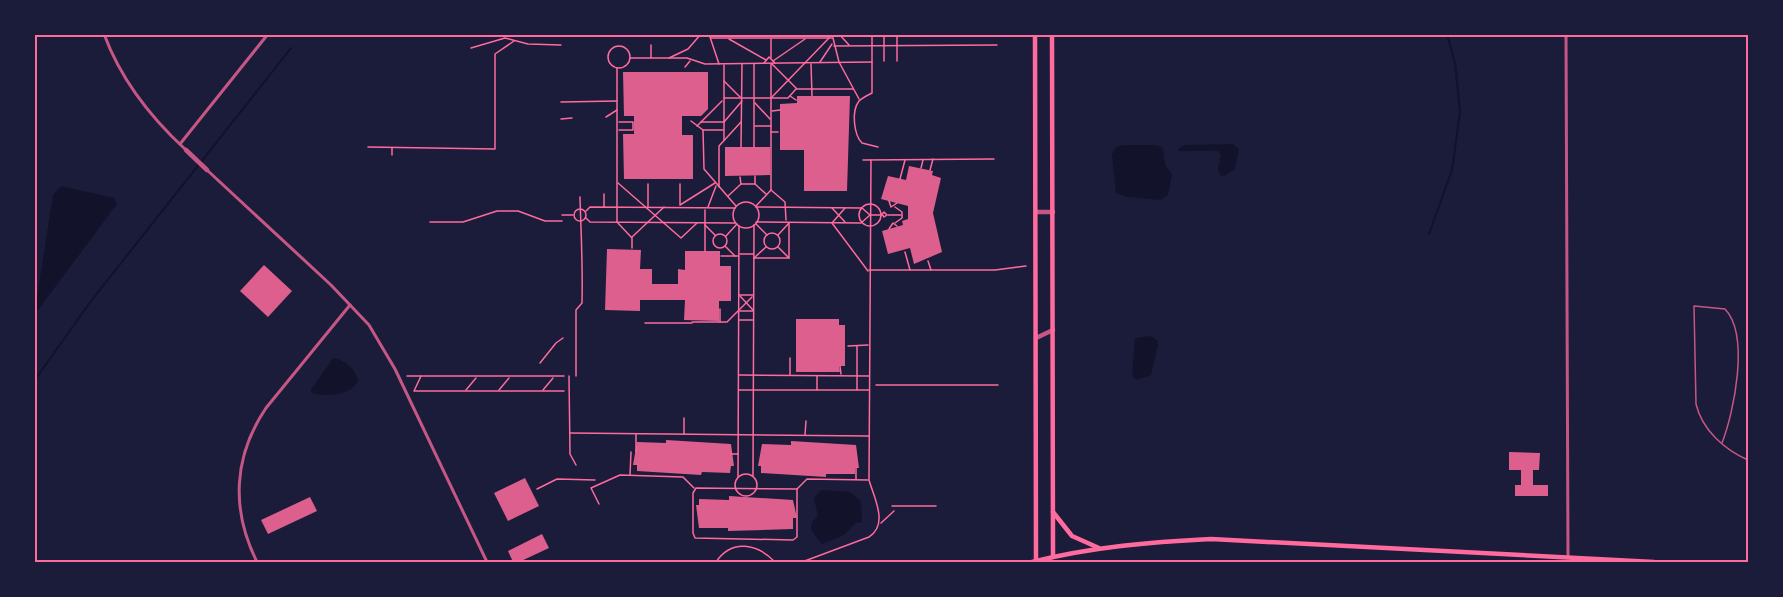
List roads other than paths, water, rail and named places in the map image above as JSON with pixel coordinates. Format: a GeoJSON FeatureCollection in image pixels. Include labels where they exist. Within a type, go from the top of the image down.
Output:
{"type":"FeatureCollection","features":[{"type":"Feature","properties":{"kind":"main road"},"geometry":{"type":"LineString","coordinates":[[1035,34],[1035,562],[1053,560],[1099,548],[1157,541],[1210,539],[1654,562]]}},
{"type":"Feature","properties":{"kind":"main road"},"geometry":{"type":"LineString","coordinates":[[1052,34],[1053,560]]}},
{"type":"Feature","properties":{"kind":"main road"},"geometry":{"type":"LineString","coordinates":[[1053,512],[1072,536],[1099,548]]}},
{"type":"Feature","properties":{"kind":"street"},"geometry":{"type":"LineString","coordinates":[[104,34],[120,71],[138,98],[186,150],[350,304],[369,325],[395,369],[487,562]]}},
{"type":"Feature","properties":{"kind":"street"},"geometry":{"type":"LineString","coordinates":[[180,144],[267,34]]}},
{"type":"Feature","properties":{"kind":"street"},"geometry":{"type":"LineString","coordinates":[[1566,34],[1568,557]]}},
{"type":"Feature","properties":{"kind":"street"},"geometry":{"type":"LineString","coordinates":[[1036,212],[1053,212]]}},
{"type":"Feature","properties":{"kind":"street"},"geometry":{"type":"LineString","coordinates":[[257,562],[246,536],[238,504],[243,454],[256,422],[350,304]]}},
{"type":"Feature","properties":{"kind":"street"},"geometry":{"type":"LineString","coordinates":[[1036,338],[1053,330]]}},
{"type":"Feature","properties":{"kind":"lane"},"geometry":{"type":"LineString","coordinates":[[1722,443],[1729,426],[1737,379],[1736,331],[1732,316],[1725,309],[1694,306],[1696,404],[1704,426],[1722,443],[1749,460]]}},
{"type":"Feature","properties":{"kind":"waterway"},"geometry":{"type":"LineString","coordinates":[[1429,234],[1452,170],[1460,112],[1455,63],[1447,34]]}},
{"type":"Feature","properties":{"kind":"waterway"},"geometry":{"type":"LineString","coordinates":[[34,381],[91,301],[291,48]]}}]}
